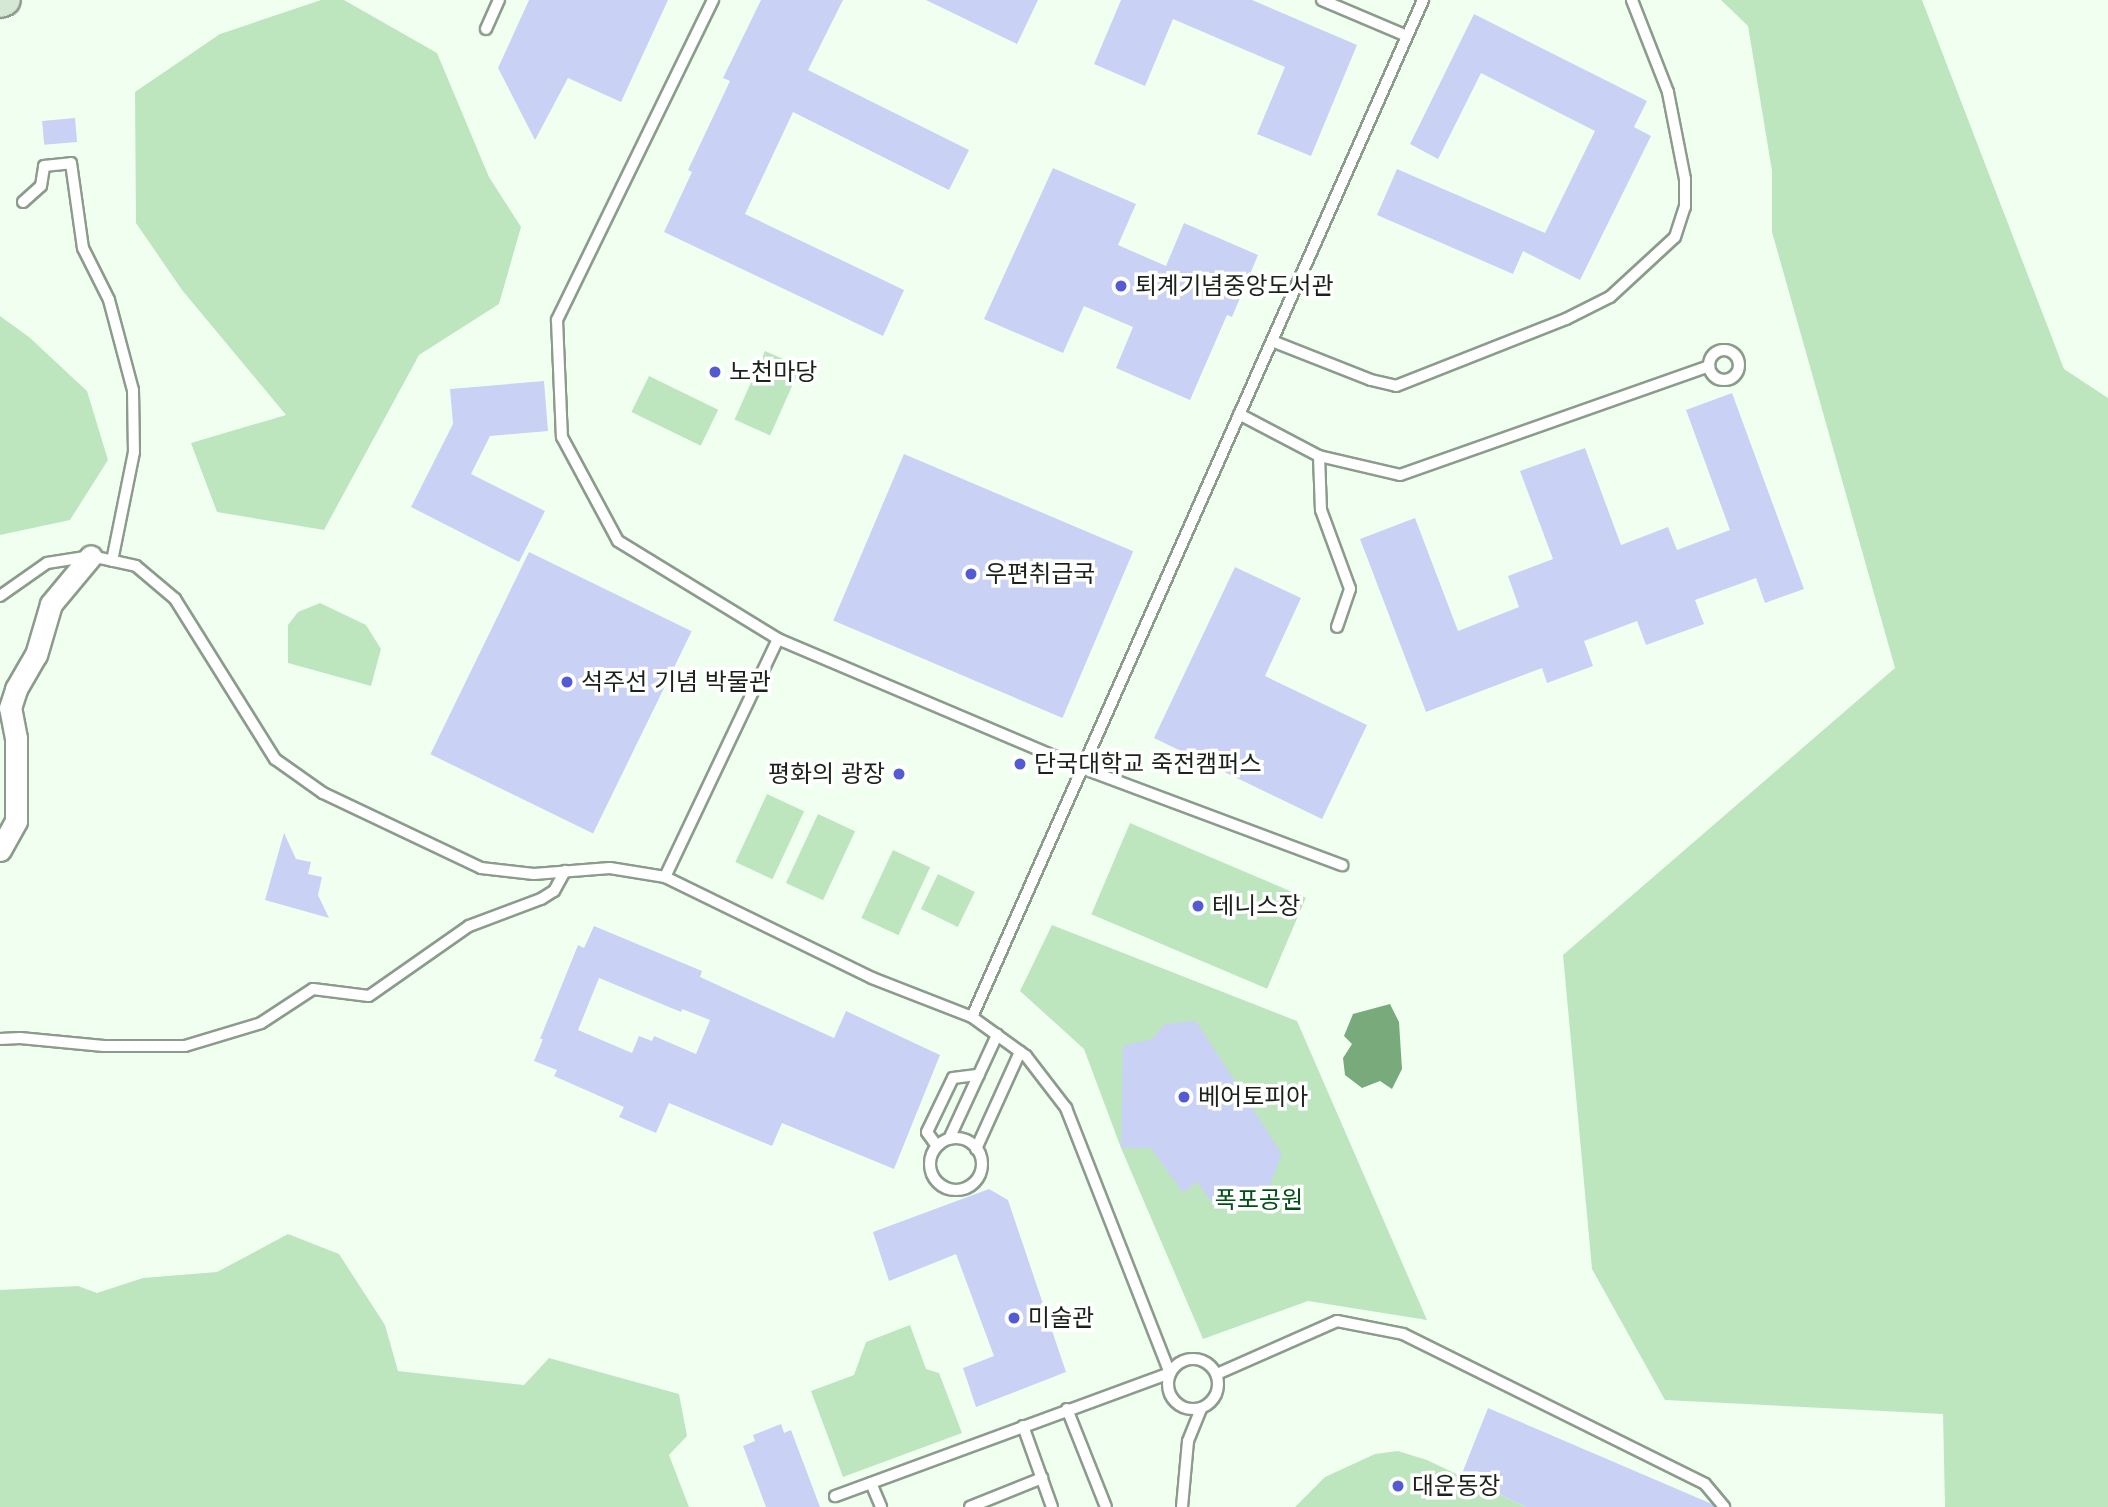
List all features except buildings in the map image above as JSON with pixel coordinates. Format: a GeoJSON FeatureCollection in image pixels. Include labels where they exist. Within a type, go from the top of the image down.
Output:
{"type":"FeatureCollection","features":[{"type":"Feature","properties":{"kind":"main road"},"geometry":{"type":"LineString","coordinates":[[0,2],[5,0]]}},
{"type":"Feature","properties":{"kind":"street"},"geometry":{"type":"LineString","coordinates":[[0,850],[16,821],[16,738],[10,708],[16,689],[36,655],[51,604],[91,556]]}},
{"type":"Feature","properties":{"kind":"lane"},"geometry":{"type":"LineString","coordinates":[[486,29],[499,0]]}},
{"type":"Feature","properties":{"kind":"lane"},"geometry":{"type":"LineString","coordinates":[[713,0],[557,320],[562,437],[618,541],[778,639],[1082,768],[1342,865]]}},
{"type":"Feature","properties":{"kind":"lane"},"geometry":{"type":"LineString","coordinates":[[1322,0],[1407,36]]}},
{"type":"Feature","properties":{"kind":"lane"},"geometry":{"type":"LineString","coordinates":[[972,1017],[1423,0]]}},
{"type":"Feature","properties":{"kind":"lane"},"geometry":{"type":"LineString","coordinates":[[1272,341],[1371,380],[1396,386],[1566,319],[1609,297],[1675,237],[1685,207],[1685,178],[1668,92],[1632,0]]}},
{"type":"Feature","properties":{"kind":"lane"},"geometry":{"type":"LineString","coordinates":[[23,202],[41,186],[44,166],[71,163],[83,248],[109,300],[133,390],[134,452],[112,561]]}},
{"type":"Feature","properties":{"kind":"lane"},"geometry":{"type":"LineString","coordinates":[[1240,414],[1319,456],[1400,475],[1709,366]]}},
{"type":"Feature","properties":{"kind":"lane"},"geometry":{"type":"LineString","coordinates":[[1319,456],[1321,510],[1350,589],[1337,627]]}},
{"type":"Feature","properties":{"kind":"lane"},"geometry":{"type":"LineString","coordinates":[[0,596],[47,563],[91,556],[136,566],[175,599],[275,760],[323,793],[481,868],[534,874],[610,868],[665,877],[872,978],[972,1017],[1020,1052],[1066,1108],[1170,1373],[1169,1390],[1177,1404],[1192,1409],[1201,1408]]}},
{"type":"Feature","properties":{"kind":"lane"},"geometry":{"type":"LineString","coordinates":[[665,877],[778,639]]}},
{"type":"Feature","properties":{"kind":"lane"},"geometry":{"type":"LineString","coordinates":[[0,1039],[20,1038],[104,1046],[185,1046],[261,1023],[313,989],[369,996],[469,926],[548,895],[554,891],[565,871]]}},
{"type":"Feature","properties":{"kind":"lane"},"geometry":{"type":"LineString","coordinates":[[949,1139],[997,1035]]}},
{"type":"Feature","properties":{"kind":"lane"},"geometry":{"type":"LineString","coordinates":[[976,1149],[1020,1052]]}},
{"type":"Feature","properties":{"kind":"lane"},"geometry":{"type":"LineString","coordinates":[[937,1146],[926,1132],[953,1078],[979,1075]]}},
{"type":"Feature","properties":{"kind":"lane"},"geometry":{"type":"LineString","coordinates":[[949,1139],[964,1140],[976,1149],[981,1165],[976,1180],[962,1189],[954,1190],[938,1184],[933,1177],[930,1161],[937,1146],[949,1139]]}},
{"type":"Feature","properties":{"kind":"lane"},"geometry":{"type":"LineString","coordinates":[[1217,1374],[1337,1321],[1403,1334],[1705,1484],[1724,1507]]}},
{"type":"Feature","properties":{"kind":"lane"},"geometry":{"type":"LineString","coordinates":[[835,1496],[1170,1373],[1182,1361],[1189,1359],[1206,1362],[1217,1374],[1219,1382],[1214,1398],[1201,1408],[1188,1441],[1182,1507]]}},
{"type":"Feature","properties":{"kind":"lane"},"geometry":{"type":"LineString","coordinates":[[1068,1409],[1106,1507]]}},
{"type":"Feature","properties":{"kind":"lane"},"geometry":{"type":"LineString","coordinates":[[1023,1426],[1052,1507]]}},
{"type":"Feature","properties":{"kind":"lane"},"geometry":{"type":"LineString","coordinates":[[970,1507],[1042,1478]]}},
{"type":"Feature","properties":{"kind":"lane"},"geometry":{"type":"LineString","coordinates":[[872,1483],[881,1507]]}},
{"type":"Feature","properties":{"kind":"green space"},"geometry":{"type":"Polygon","coordinates":[[[321,0],[344,0],[437,53],[489,177],[521,227],[499,304],[419,355],[324,530],[217,512],[191,443],[286,415],[182,290],[136,223],[135,92],[220,34],[321,0]]]}},
{"type":"Feature","properties":{"kind":"green space"},"geometry":{"type":"Polygon","coordinates":[[[1721,0],[1922,0],[2064,369],[2108,398],[2108,1507],[1945,1507],[1943,1414],[1665,1400],[1592,1269],[1563,955],[1895,668],[1772,232],[1772,171],[1748,26],[1721,0]]]}},
{"type":"Feature","properties":{"kind":"green space"},"geometry":{"type":"Polygon","coordinates":[[[0,316],[29,337],[87,391],[108,460],[70,520],[0,535],[0,316]]]}},
{"type":"Feature","properties":{"kind":"green space"},"geometry":{"type":"Polygon","coordinates":[[[765,351],[801,367],[770,435],[734,420],[765,351]]]}},
{"type":"Feature","properties":{"kind":"green space"},"geometry":{"type":"Polygon","coordinates":[[[649,376],[718,410],[701,446],[631,412],[649,376]]]}},
{"type":"Feature","properties":{"kind":"green space"},"geometry":{"type":"Polygon","coordinates":[[[320,603],[366,625],[381,649],[371,686],[288,663],[288,625],[298,612],[320,603]]]}},
{"type":"Feature","properties":{"kind":"green space"},"geometry":{"type":"Polygon","coordinates":[[[767,794],[804,811],[772,879],[735,862],[767,794]]]}},
{"type":"Feature","properties":{"kind":"green space"},"geometry":{"type":"Polygon","coordinates":[[[818,814],[855,831],[823,900],[786,883],[818,814]]]}},
{"type":"Feature","properties":{"kind":"green space","name":"테니스장"},"geometry":{"type":"Polygon","coordinates":[[[1130,823],[1306,898],[1267,989],[1091,914],[1130,823]]]}},
{"type":"Feature","properties":{"kind":"green space"},"geometry":{"type":"Polygon","coordinates":[[[893,850],[930,867],[898,935],[861,918],[893,850]]]}},
{"type":"Feature","properties":{"kind":"green space"},"geometry":{"type":"Polygon","coordinates":[[[938,874],[975,892],[958,927],[921,909],[938,874]]]}},
{"type":"Feature","properties":{"kind":"green space","name":"폭포공원"},"geometry":{"type":"Polygon","coordinates":[[[1052,925],[1297,1021],[1427,1320],[1308,1301],[1203,1339],[1121,1148],[1084,1049],[1020,991],[1052,925]]]}},
{"type":"Feature","properties":{"kind":"green space"},"geometry":{"type":"Polygon","coordinates":[[[288,1234],[339,1254],[385,1325],[398,1371],[524,1385],[549,1358],[679,1394],[687,1436],[669,1455],[689,1507],[0,1507],[0,1290],[78,1286],[97,1293],[143,1278],[217,1272],[288,1234]]]}},
{"type":"Feature","properties":{"kind":"green space"},"geometry":{"type":"Polygon","coordinates":[[[910,1325],[926,1369],[939,1373],[962,1433],[843,1477],[811,1391],[854,1375],[866,1342],[910,1325]]]}},
{"type":"Feature","properties":{"kind":"green space","name":"대운동장"},"geometry":{"type":"Polygon","coordinates":[[[1398,1451],[1427,1460],[1526,1507],[1295,1507],[1325,1477],[1375,1454],[1398,1451]]]}},
{"type":"Feature","properties":{"kind":"shaded area"},"geometry":{"type":"Polygon","coordinates":[[[1390,1004],[1399,1022],[1402,1069],[1392,1089],[1380,1081],[1362,1088],[1345,1075],[1343,1058],[1352,1044],[1344,1036],[1353,1014],[1390,1004]]]}},
{"type":"Feature","properties":{"kind":"place","name":"퇴계기념중앙도서관"},"geometry":{"type":"Point","coordinates":[1121,286]}},
{"type":"Feature","properties":{"kind":"place","name":"노천마당"},"geometry":{"type":"Point","coordinates":[715,372]}},
{"type":"Feature","properties":{"kind":"place","name":"우편취급국"},"geometry":{"type":"Point","coordinates":[971,574]}},
{"type":"Feature","properties":{"kind":"place","name":"석주선 기념 박물관"},"geometry":{"type":"Point","coordinates":[567,682]}},
{"type":"Feature","properties":{"kind":"place","name":"단국대학교 죽전캠퍼스"},"geometry":{"type":"Point","coordinates":[1020,764]}},
{"type":"Feature","properties":{"kind":"place","name":"평화의 광장"},"geometry":{"type":"Point","coordinates":[899,774]}},
{"type":"Feature","properties":{"kind":"place","name":"테니스장"},"geometry":{"type":"Point","coordinates":[1198,906]}},
{"type":"Feature","properties":{"kind":"place","name":"베어토피아"},"geometry":{"type":"Point","coordinates":[1184,1097]}},
{"type":"Feature","properties":{"kind":"place","name":"미술관"},"geometry":{"type":"Point","coordinates":[1014,1318]}},
{"type":"Feature","properties":{"kind":"place","name":"대운동장"},"geometry":{"type":"Point","coordinates":[1398,1486]}}]}
